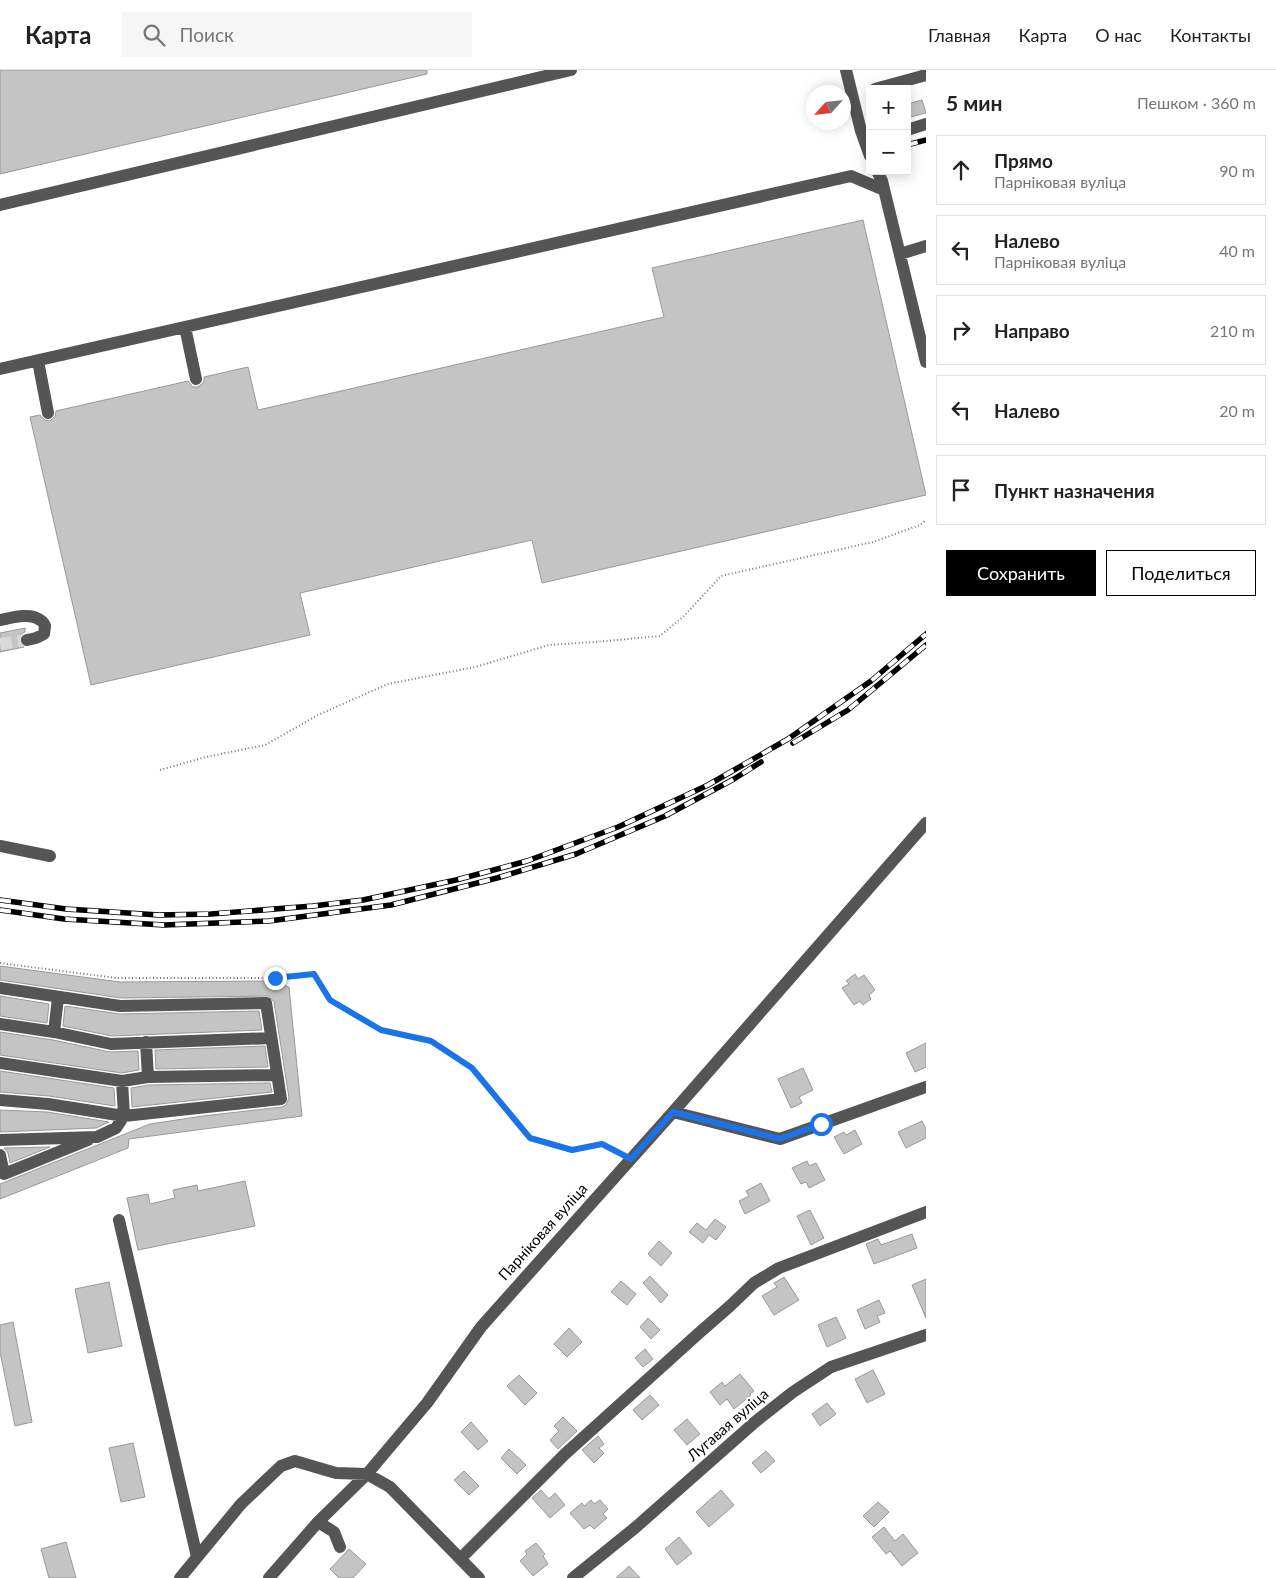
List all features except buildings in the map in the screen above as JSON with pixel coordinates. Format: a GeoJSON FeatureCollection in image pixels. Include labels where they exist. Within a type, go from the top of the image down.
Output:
{"type":"FeatureCollection","features":[{"type":"Feature","properties":{"kind":"street"},"geometry":{"type":"LineString","coordinates":[[0,205],[571,70]]}},
{"type":"Feature","properties":{"kind":"street"},"geometry":{"type":"LineString","coordinates":[[846,70],[849,85]]}},
{"type":"Feature","properties":{"kind":"street"},"geometry":{"type":"LineString","coordinates":[[890,85],[926,75]]}},
{"type":"Feature","properties":{"kind":"street"},"geometry":{"type":"LineString","coordinates":[[866,90],[851,92],[866,136]]}},
{"type":"Feature","properties":{"kind":"street"},"geometry":{"type":"LineString","coordinates":[[911,129],[926,124]]}},
{"type":"Feature","properties":{"kind":"street"},"geometry":{"type":"LineString","coordinates":[[878,175],[884,190],[926,362]]}},
{"type":"Feature","properties":{"kind":"street"},"geometry":{"type":"LineString","coordinates":[[0,369],[851,176],[884,190]]}},
{"type":"Feature","properties":{"kind":"street"},"geometry":{"type":"LineString","coordinates":[[900,254],[926,246]]}},
{"type":"Feature","properties":{"kind":"street"},"geometry":{"type":"LineString","coordinates":[[185,327],[196,379]]}},
{"type":"Feature","properties":{"kind":"street"},"geometry":{"type":"LineString","coordinates":[[38,361],[48,413]]}},
{"type":"Feature","properties":{"kind":"street"},"geometry":{"type":"LineString","coordinates":[[0,620],[28,616],[40,619],[45,626],[44,634],[31,639]]}},
{"type":"Feature","properties":{"kind":"street","name":"Парніковая вуліца"},"geometry":{"type":"LineString","coordinates":[[269,1578],[318,1522],[367,1474],[427,1403],[481,1327],[673,1112],[926,823]]}},
{"type":"Feature","properties":{"kind":"street"},"geometry":{"type":"LineString","coordinates":[[0,846],[50,856]]}},
{"type":"Feature","properties":{"kind":"street"},"geometry":{"type":"LineString","coordinates":[[0,988],[120,1006],[266,1003],[280,1099],[124,1116],[48,1104],[0,1100]]}},
{"type":"Feature","properties":{"kind":"street"},"geometry":{"type":"LineString","coordinates":[[54,1032],[58,998]]}},
{"type":"Feature","properties":{"kind":"street"},"geometry":{"type":"LineString","coordinates":[[0,1024],[54,1032],[112,1044],[271,1038]]}},
{"type":"Feature","properties":{"kind":"street"},"geometry":{"type":"LineString","coordinates":[[146,1042],[148,1077]]}},
{"type":"Feature","properties":{"kind":"street"},"geometry":{"type":"LineString","coordinates":[[0,1063],[122,1081],[148,1077],[276,1075]]}},
{"type":"Feature","properties":{"kind":"street"},"geometry":{"type":"LineString","coordinates":[[0,1155],[4,1174],[116,1128],[124,1116],[122,1081]]}},
{"type":"Feature","properties":{"kind":"street"},"geometry":{"type":"LineString","coordinates":[[673,1112],[780,1139],[926,1087]]}},
{"type":"Feature","properties":{"kind":"street"},"geometry":{"type":"LineString","coordinates":[[0,1140],[97,1137]]}},
{"type":"Feature","properties":{"kind":"street"},"geometry":{"type":"LineString","coordinates":[[460,1559],[565,1454],[754,1283],[779,1268],[926,1212]]}},
{"type":"Feature","properties":{"kind":"street"},"geometry":{"type":"LineString","coordinates":[[119,1220],[197,1557]]}},
{"type":"Feature","properties":{"kind":"street","name":"Лугавая вуліца"},"geometry":{"type":"LineString","coordinates":[[573,1578],[636,1527],[755,1422],[793,1392],[831,1366],[926,1335]]}},
{"type":"Feature","properties":{"kind":"street"},"geometry":{"type":"LineString","coordinates":[[180,1578],[241,1504],[281,1466],[295,1461],[336,1473],[367,1474],[390,1487],[479,1578]]}},
{"type":"Feature","properties":{"kind":"street"},"geometry":{"type":"LineString","coordinates":[[318,1522],[334,1532],[340,1547]]}},
{"type":"Feature","properties":{"kind":"path"},"geometry":{"type":"LineString","coordinates":[[160,770],[206,757],[265,745],[318,715],[388,684],[474,667],[550,645],[660,636],[684,616],[722,576],[873,542],[920,525],[926,520]]}},
{"type":"Feature","properties":{"kind":"path"},"geometry":{"type":"LineString","coordinates":[[0,963],[116,978],[275,978],[314,974],[330,1000],[381,1030],[431,1041],[472,1068],[530,1138],[572,1150],[602,1144],[631,1159]]}},
{"type":"Feature","properties":{"kind":"tunnel"},"geometry":{"type":"LineString","coordinates":[[0,644],[27,640]]}},
{"type":"Feature","properties":{"kind":"railway"},"geometry":{"type":"LineString","coordinates":[[911,144],[926,140]]}},
{"type":"Feature","properties":{"kind":"railway"},"geometry":{"type":"LineString","coordinates":[[0,900],[66,909],[159,915],[211,914],[363,900],[456,880],[527,861],[618,827],[708,785],[788,739],[871,681],[926,634]]}},
{"type":"Feature","properties":{"kind":"railway"},"geometry":{"type":"LineString","coordinates":[[793,743],[848,710],[926,645]]}},
{"type":"Feature","properties":{"kind":"railway"},"geometry":{"type":"LineString","coordinates":[[0,910],[64,919],[164,925],[269,921],[391,905],[497,878],[576,854],[665,816],[734,779],[761,762]]}},
{"type":"Feature","properties":{"kind":"route"},"geometry":{"type":"LineString","coordinates":[[275,978],[314,974],[330,1000],[381,1030],[431,1041],[472,1068],[530,1138],[572,1150],[602,1144],[631,1159],[673,1112],[780,1139],[821,1124]]}}]}
